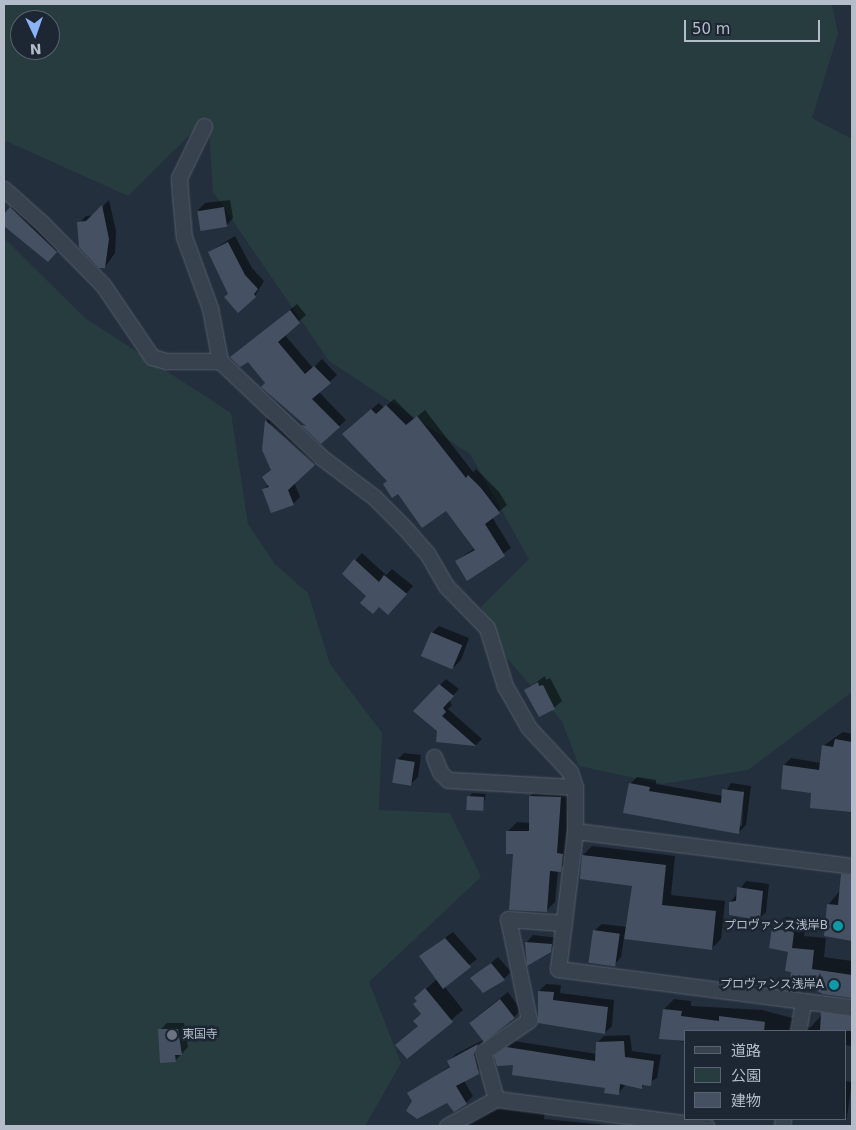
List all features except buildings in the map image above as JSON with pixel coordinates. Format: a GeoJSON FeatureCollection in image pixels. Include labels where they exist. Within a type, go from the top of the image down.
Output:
{"type":"FeatureCollection","features":[{"type":"Feature","properties":{"kind":"street"},"geometry":{"type":"LineString","coordinates":[[204,126],[179,178],[184,236],[210,308],[220,360],[321,457],[374,497],[427,553],[447,587],[487,628],[505,686],[530,728],[570,772],[576,787],[574,831],[558,969],[852,1007]]}},
{"type":"Feature","properties":{"kind":"street"},"geometry":{"type":"LineString","coordinates":[[4,189],[42,223],[103,285],[152,357],[166,361],[220,360]]}},
{"type":"Feature","properties":{"kind":"street"},"geometry":{"type":"LineString","coordinates":[[434,758],[440,772],[448,780],[576,787]]}},
{"type":"Feature","properties":{"kind":"street"},"geometry":{"type":"LineString","coordinates":[[574,831],[852,866]]}},
{"type":"Feature","properties":{"kind":"street"},"geometry":{"type":"LineString","coordinates":[[496,1098],[483,1052],[529,1020],[508,919],[564,923]]}},
{"type":"Feature","properties":{"kind":"street"},"geometry":{"type":"LineString","coordinates":[[798,1030],[803,1002]]}},
{"type":"Feature","properties":{"kind":"street"},"geometry":{"type":"LineString","coordinates":[[447,1126],[496,1098],[706,1126]]}},
{"type":"Feature","properties":{"kind":"green space"},"geometry":{"type":"Polygon","coordinates":[[[4,4],[832,4],[838,34],[812,118],[852,139],[852,692],[748,770],[662,784],[579,766],[562,721],[504,655],[481,607],[529,559],[470,454],[329,361],[213,192],[208,117],[128,196],[4,140],[4,4]]]}},
{"type":"Feature","properties":{"kind":"green space"},"geometry":{"type":"Polygon","coordinates":[[[4,238],[85,318],[231,413],[248,524],[275,564],[308,593],[330,664],[382,733],[379,810],[450,813],[481,877],[369,982],[401,1063],[365,1126],[4,1126],[4,238]]]}},
{"type":"Feature","properties":{"kind":"place","name":"プロヴァンス浅岸B"},"geometry":{"type":"Point","coordinates":[838,926]}},
{"type":"Feature","properties":{"kind":"place","name":"プロヴァンス浅岸A"},"geometry":{"type":"Point","coordinates":[834,985]}},
{"type":"Feature","properties":{"kind":"place","name":"東国寺"},"geometry":{"type":"Point","coordinates":[172,1035]}}]}
